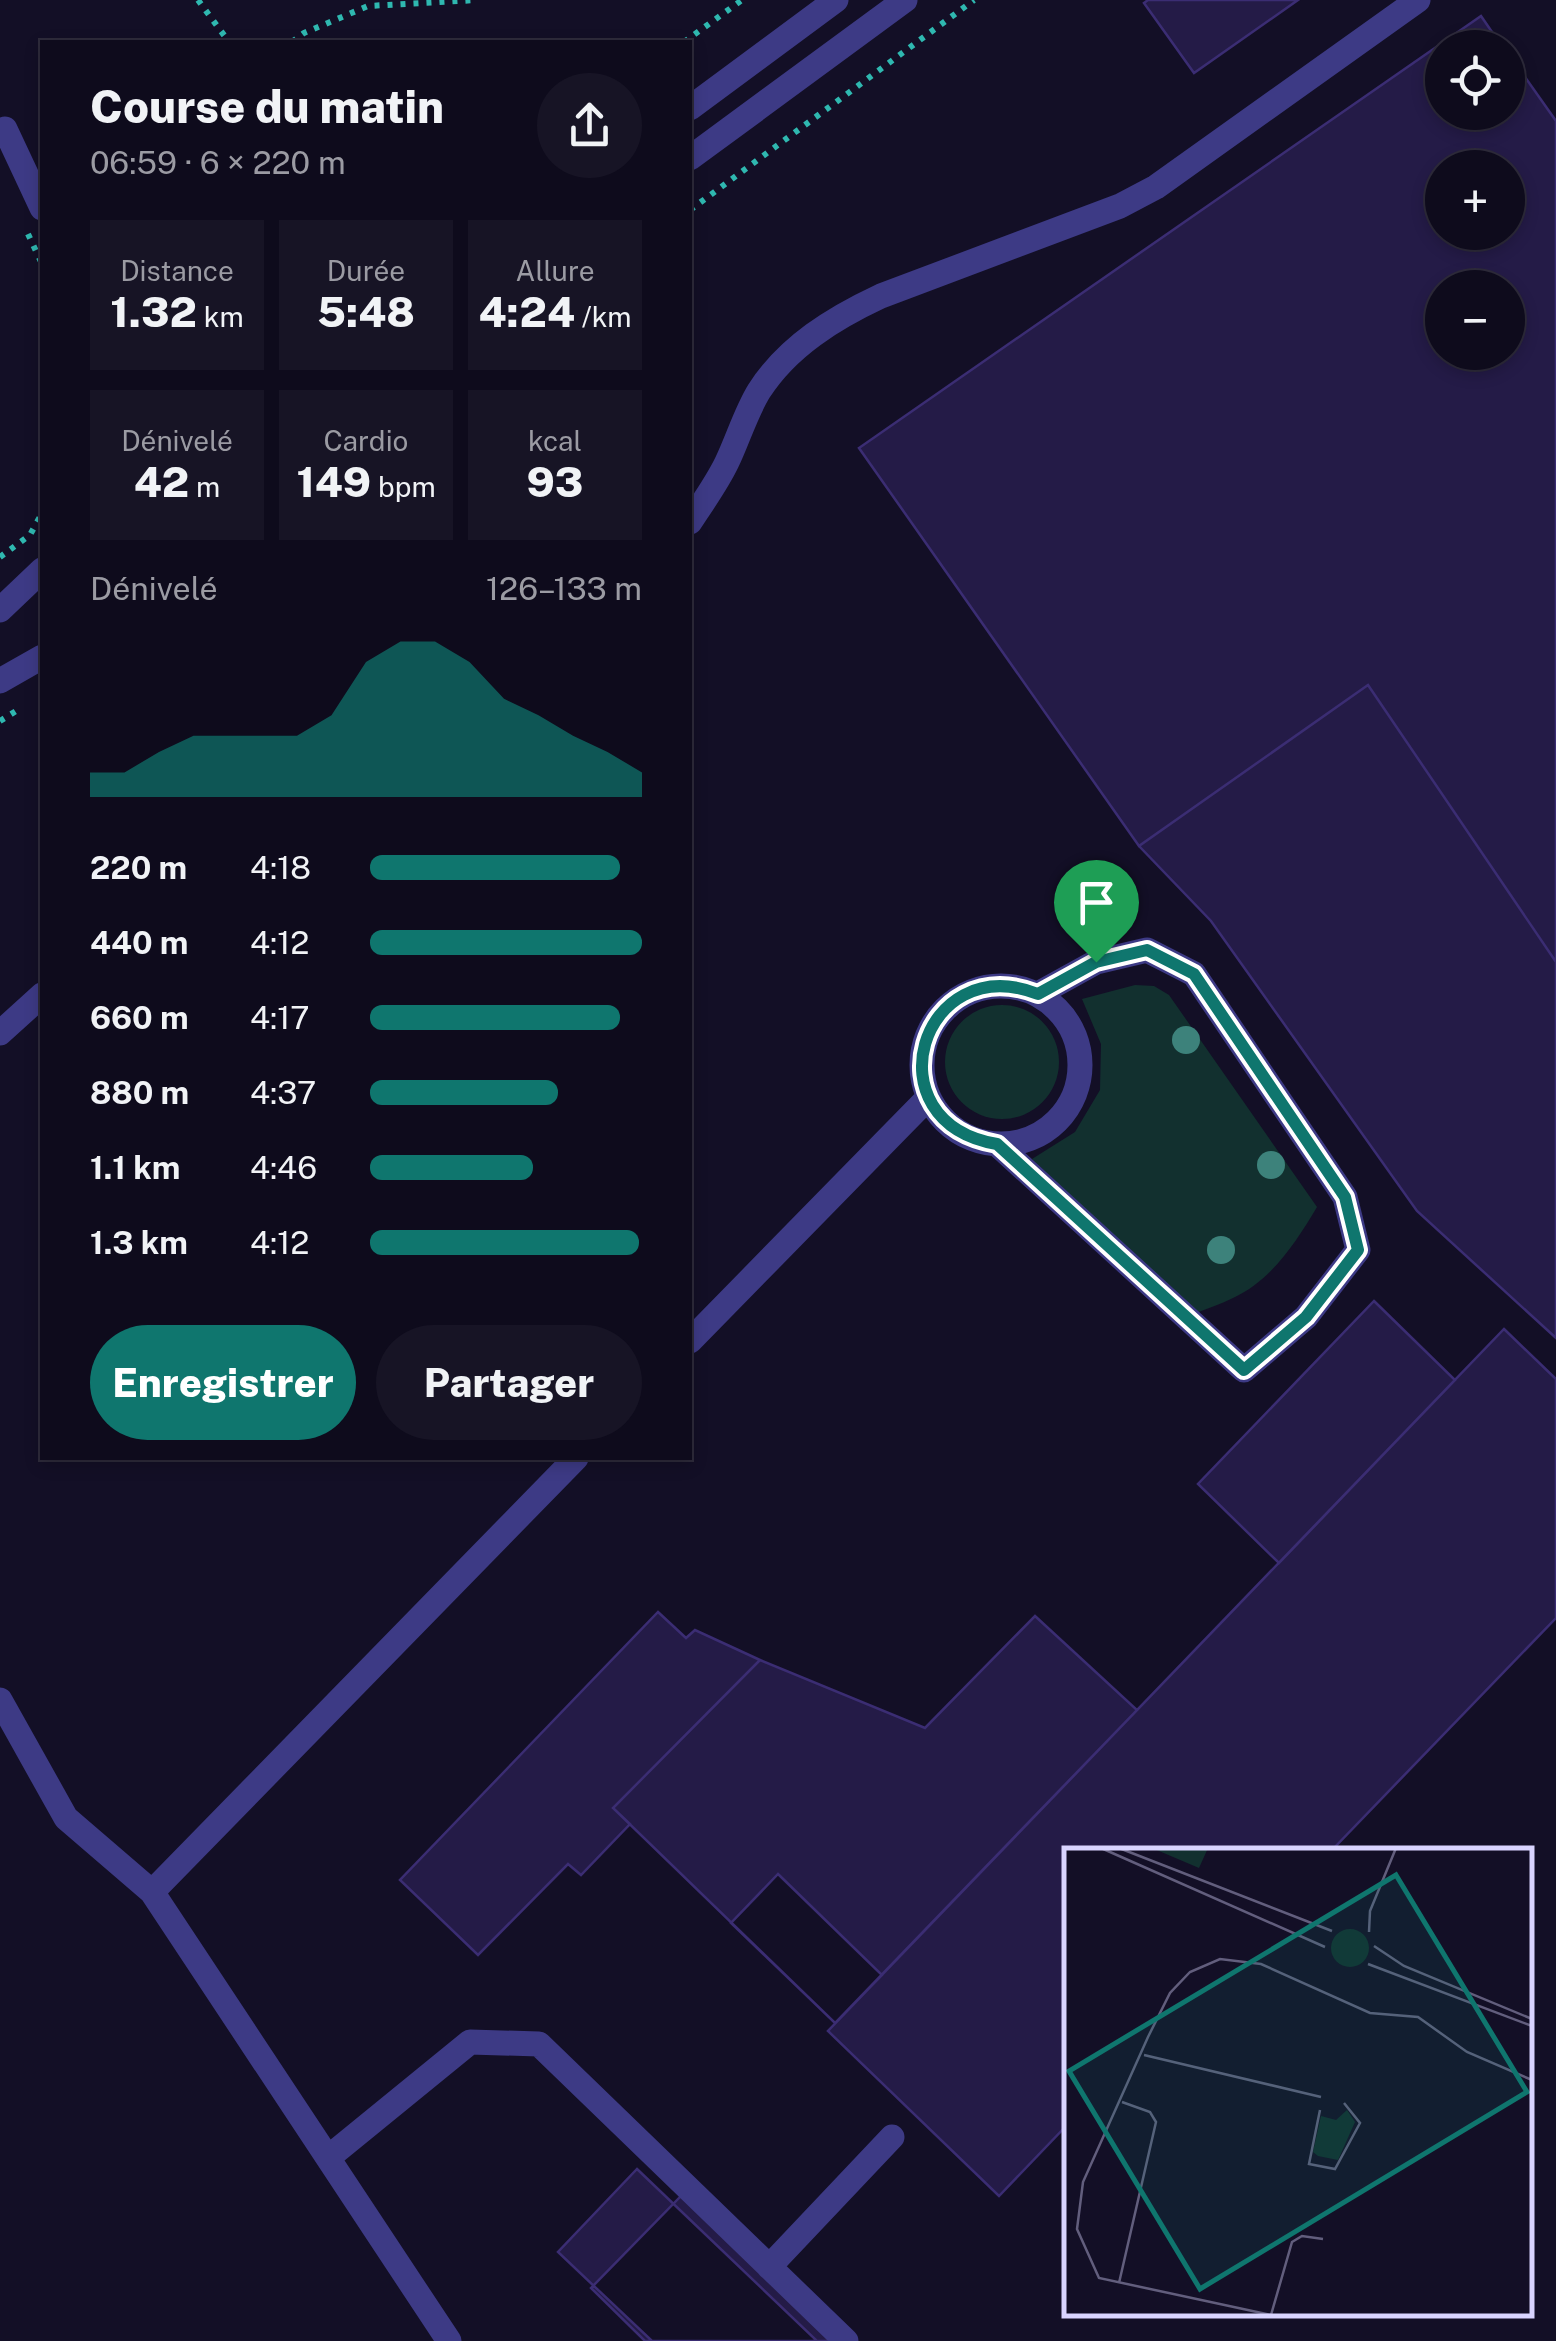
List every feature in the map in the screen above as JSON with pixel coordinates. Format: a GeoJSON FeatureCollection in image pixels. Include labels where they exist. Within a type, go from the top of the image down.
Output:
{"type":"FeatureCollection","features":[{"type":"Feature","properties":{"kind":"street"},"geometry":{"type":"LineString","coordinates":[[692,107],[836,0]]}},
{"type":"Feature","properties":{"kind":"street"},"geometry":{"type":"LineString","coordinates":[[692,157],[906,0]]}},
{"type":"Feature","properties":{"kind":"street"},"geometry":{"type":"LineString","coordinates":[[692,519],[724,467],[760,391],[814,333],[881,296],[1120,206],[1156,188],[1418,0]]}},
{"type":"Feature","properties":{"kind":"street"},"geometry":{"type":"LineString","coordinates":[[3,125],[40,171]]}},
{"type":"Feature","properties":{"kind":"street"},"geometry":{"type":"LineString","coordinates":[[3,125],[40,204]]}},
{"type":"Feature","properties":{"kind":"street"},"geometry":{"type":"LineString","coordinates":[[0,610],[40,572]]}},
{"type":"Feature","properties":{"kind":"street"},"geometry":{"type":"LineString","coordinates":[[0,681],[40,658]]}},
{"type":"Feature","properties":{"kind":"street"},"geometry":{"type":"LineString","coordinates":[[997,1144],[1244,1370],[1306,1317],[1358,1250],[1345,1197],[1194,974],[1147,950],[1096,962],[1038,994]]}},
{"type":"Feature","properties":{"kind":"street"},"geometry":{"type":"LineString","coordinates":[[1002,985],[1038,994],[1060,1010],[1074,1033],[1081,1059],[1078,1086],[1066,1110],[1048,1130],[1024,1142],[997,1144],[956,1131],[928,1098],[922,1072],[924,1045],[934,1021],[952,1001],[976,989],[1002,985]]}},
{"type":"Feature","properties":{"kind":"street"},"geometry":{"type":"LineString","coordinates":[[0,1033],[40,996]]}},
{"type":"Feature","properties":{"kind":"street"},"geometry":{"type":"LineString","coordinates":[[692,1339],[928,1098]]}},
{"type":"Feature","properties":{"kind":"street"},"geometry":{"type":"LineString","coordinates":[[152,1892],[574,1460]]}},
{"type":"Feature","properties":{"kind":"street"},"geometry":{"type":"LineString","coordinates":[[0,1700],[66,1818],[152,1892],[448,2341]]}},
{"type":"Feature","properties":{"kind":"street"},"geometry":{"type":"LineString","coordinates":[[328,2157],[470,2042],[539,2044],[846,2341]]}},
{"type":"Feature","properties":{"kind":"street"},"geometry":{"type":"LineString","coordinates":[[770,2267],[892,2137]]}},
{"type":"Feature","properties":{"kind":"path"},"geometry":{"type":"LineString","coordinates":[[198,0],[228,40]]}},
{"type":"Feature","properties":{"kind":"path"},"geometry":{"type":"LineString","coordinates":[[295,40],[368,6],[477,0]]}},
{"type":"Feature","properties":{"kind":"path"},"geometry":{"type":"LineString","coordinates":[[687,40],[742,0]]}},
{"type":"Feature","properties":{"kind":"path"},"geometry":{"type":"LineString","coordinates":[[692,209],[974,0]]}},
{"type":"Feature","properties":{"kind":"path"},"geometry":{"type":"LineString","coordinates":[[0,557],[30,535],[40,517]]}},
{"type":"Feature","properties":{"kind":"green space"},"geometry":{"type":"Polygon","coordinates":[[[1135,985],[1154,986],[1169,995],[1317,1207],[1291,1246],[1260,1281],[1233,1298],[1196,1313],[1032,1159],[1075,1132],[1100,1090],[1101,1044],[1082,999],[1135,985]]]}},
{"type":"Feature","properties":{"kind":"green space"},"geometry":{"type":"Polygon","coordinates":[[[1002,1005],[1024,1010],[1042,1022],[1054,1040],[1059,1062],[1054,1084],[1042,1102],[1024,1114],[1002,1119],[980,1114],[962,1102],[950,1084],[945,1062],[950,1040],[962,1022],[980,1010],[1002,1005]]]}},
{"type":"Feature","properties":{"kind":"building"},"geometry":{"type":"Polygon","coordinates":[[[1298,0],[1194,73],[1144,3],[1298,0]]]}},
{"type":"Feature","properties":{"kind":"building"},"geometry":{"type":"Polygon","coordinates":[[[1481,16],[1491,30],[1461,30],[1481,16]]]}},
{"type":"Feature","properties":{"kind":"building"},"geometry":{"type":"Polygon","coordinates":[[[1425,55],[1425,130],[1525,130],[1525,77],[1556,121],[1556,962],[1368,685],[1139,846],[859,448],[1425,55]]]}},
{"type":"Feature","properties":{"kind":"building"},"geometry":{"type":"Polygon","coordinates":[[[1368,685],[1556,962],[1556,1338],[1417,1211],[1211,921],[1139,846],[1368,685]]]}},
{"type":"Feature","properties":{"kind":"building"},"geometry":{"type":"Polygon","coordinates":[[[1374,1301],[1455,1380],[1279,1563],[1198,1484],[1374,1301]]]}},
{"type":"Feature","properties":{"kind":"building"},"geometry":{"type":"Polygon","coordinates":[[[1504,1329],[1556,1379],[1556,1618],[1334,1848],[1064,1848],[1064,2128],[999,2196],[828,2031],[1504,1329]]]}},
{"type":"Feature","properties":{"kind":"building"},"geometry":{"type":"Polygon","coordinates":[[[658,1612],[686,1638],[695,1630],[760,1660],[613,1808],[630,1824],[581,1875],[568,1864],[478,1955],[400,1880],[658,1612]]]}},
{"type":"Feature","properties":{"kind":"building"},"geometry":{"type":"Polygon","coordinates":[[[1035,1616],[1137,1710],[835,2023],[613,1808],[760,1660],[925,1728],[1035,1616]]]}},
{"type":"Feature","properties":{"kind":"building"},"geometry":{"type":"Polygon","coordinates":[[[778,1874],[882,1975],[835,2023],[731,1923],[778,1874]]]}},
{"type":"Feature","properties":{"kind":"building"},"geometry":{"type":"Polygon","coordinates":[[[637,2169],[817,2341],[652,2341],[558,2252],[637,2169]]]}},
{"type":"Feature","properties":{"kind":"building"},"geometry":{"type":"Polygon","coordinates":[[[682,2195],[831,2341],[645,2341],[591,2288],[682,2195]]]}},
{"type":"Feature","properties":{"kind":"route"},"geometry":{"type":"LineString","coordinates":[[1147,950],[1194,974],[1345,1197],[1358,1250],[1306,1317],[1244,1370],[997,1144],[956,1131],[928,1098],[922,1072],[924,1045],[934,1021],[952,1001],[976,989],[1002,985],[1038,994],[1096,962],[1147,950]]}}]}
